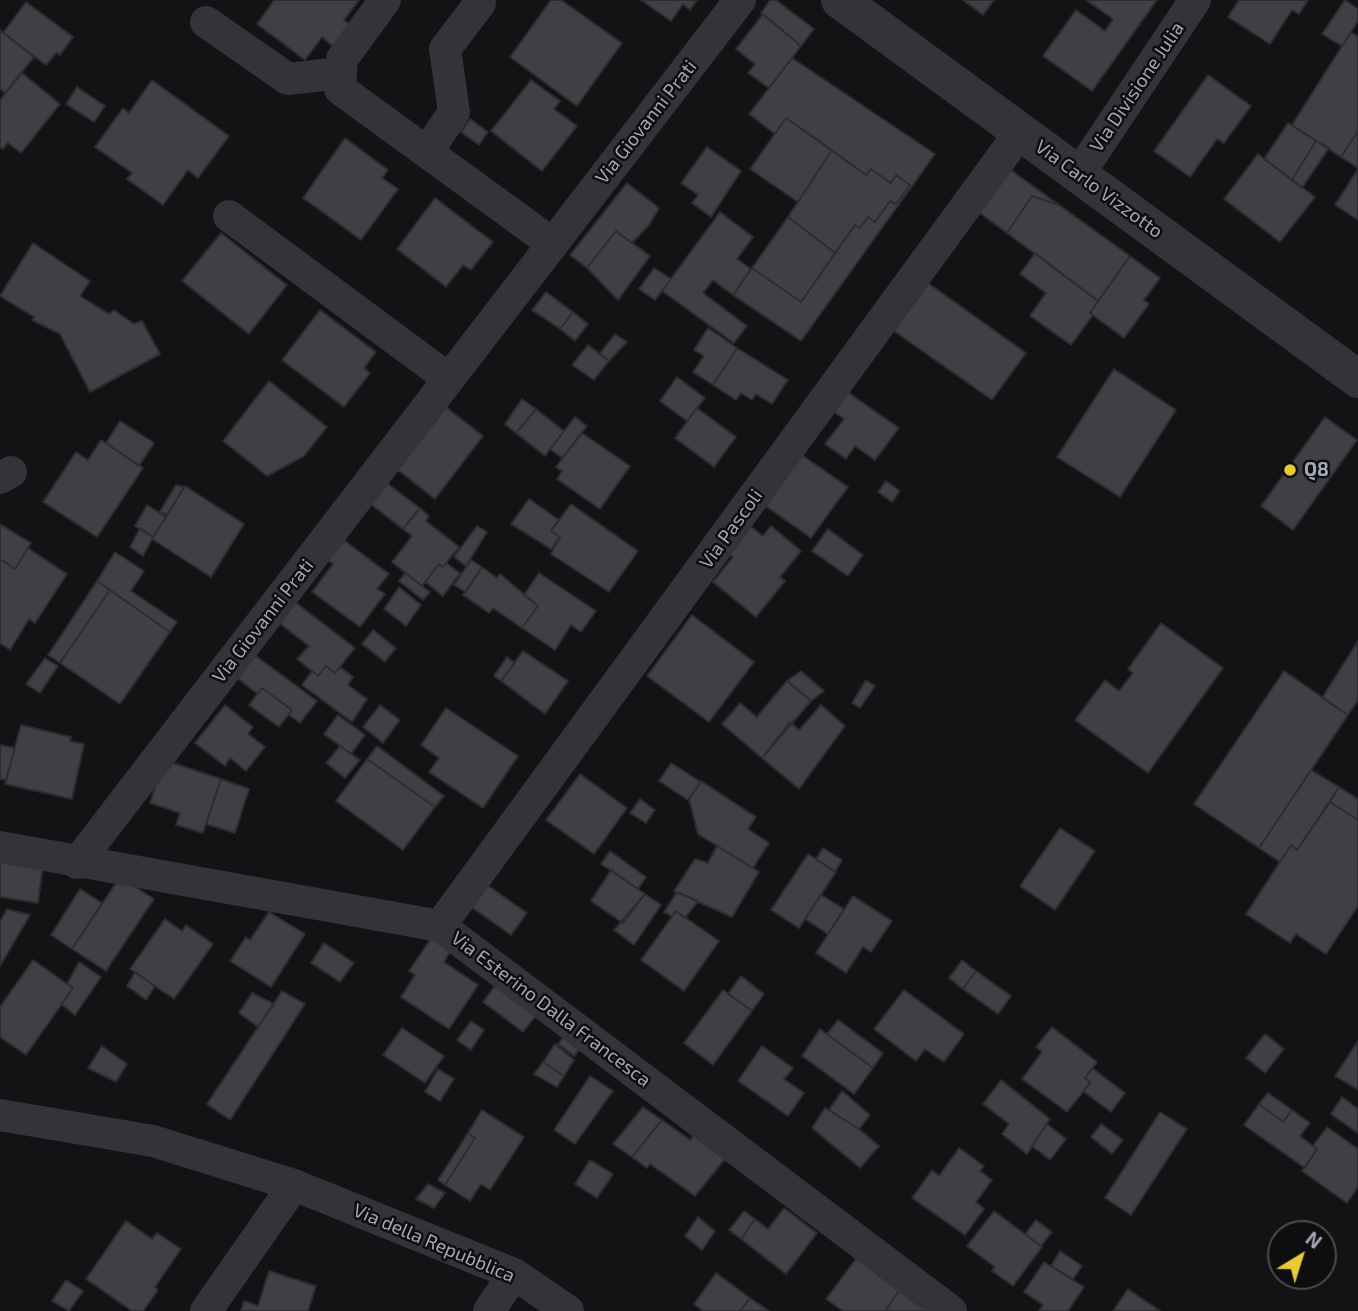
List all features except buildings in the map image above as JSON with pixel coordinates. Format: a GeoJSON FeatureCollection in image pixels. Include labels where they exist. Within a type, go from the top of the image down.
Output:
{"type":"FeatureCollection","features":[{"type":"Feature","properties":{"kind":"street"},"geometry":{"type":"LineString","coordinates":[[385,0],[342,59],[340,89],[553,244]]}},
{"type":"Feature","properties":{"kind":"street","name":"Via Giovanni Prati"},"geometry":{"type":"LineString","coordinates":[[77,863],[740,0]]}},
{"type":"Feature","properties":{"kind":"street","name":"Via Carlo Vizzotto"},"geometry":{"type":"LineString","coordinates":[[839,0],[1358,379]]}},
{"type":"Feature","properties":{"kind":"street","name":"Via Divisione Julia"},"geometry":{"type":"LineString","coordinates":[[1079,174],[1195,0]]}},
{"type":"Feature","properties":{"kind":"street"},"geometry":{"type":"LineString","coordinates":[[427,152],[454,112],[445,49],[480,3]]}},
{"type":"Feature","properties":{"kind":"street"},"geometry":{"type":"LineString","coordinates":[[206,22],[288,79],[341,73]]}},
{"type":"Feature","properties":{"kind":"street","name":"Via Pascoli"},"geometry":{"type":"LineString","coordinates":[[440,926],[1021,131]]}},
{"type":"Feature","properties":{"kind":"street"},"geometry":{"type":"LineString","coordinates":[[229,216],[449,379]]}},
{"type":"Feature","properties":{"kind":"street","name":"Via Esterino Dalla Francesca"},"geometry":{"type":"LineString","coordinates":[[0,847],[77,863],[440,926],[951,1311]]}},
{"type":"Feature","properties":{"kind":"street","name":"Via della Repubblica"},"geometry":{"type":"LineString","coordinates":[[0,1115],[153,1141],[294,1185],[514,1274],[568,1311]]}},
{"type":"Feature","properties":{"kind":"street"},"geometry":{"type":"LineString","coordinates":[[206,1311],[294,1185]]}},
{"type":"Feature","properties":{"kind":"street"},"geometry":{"type":"LineString","coordinates":[[489,1311],[514,1274]]}},
{"type":"Feature","properties":{"kind":"place","name":"Q8"},"geometry":{"type":"Point","coordinates":[1290,470]}}]}
